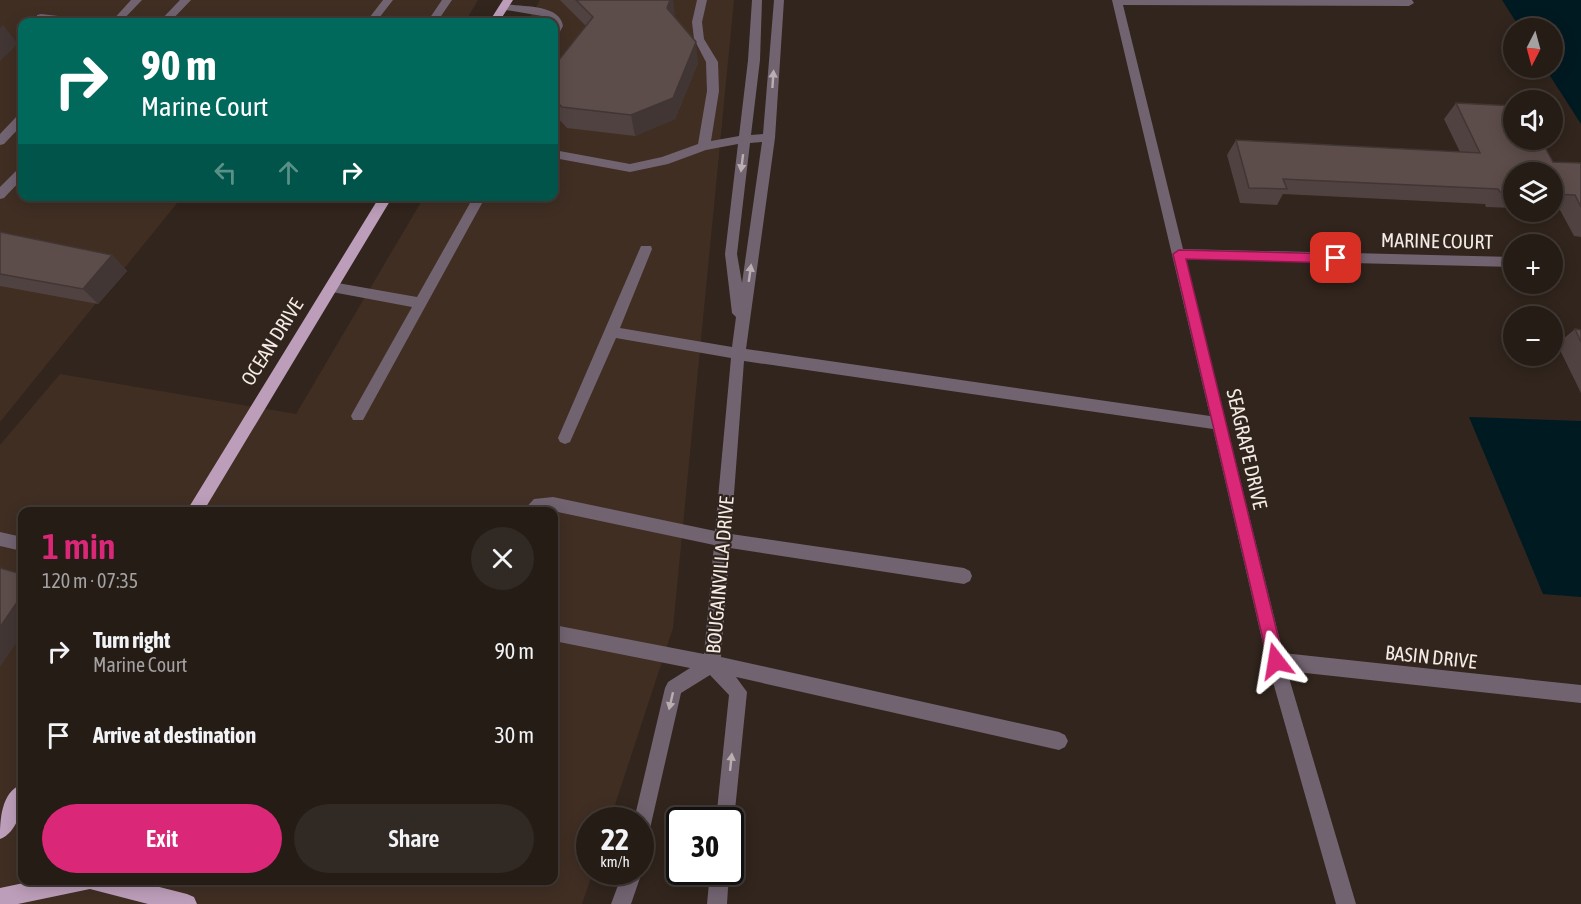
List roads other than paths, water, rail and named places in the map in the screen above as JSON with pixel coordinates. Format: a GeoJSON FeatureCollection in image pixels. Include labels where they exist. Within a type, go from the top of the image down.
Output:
{"type":"FeatureCollection","features":[{"type":"Feature","properties":{"kind":"main road"},"geometry":{"type":"LineString","coordinates":[[497,18],[506,4]]}},
{"type":"Feature","properties":{"kind":"main road","name":"OCEAN DRIVE"},"geometry":{"type":"LineString","coordinates":[[197,507],[384,201]]}},
{"type":"Feature","properties":{"kind":"main road"},"geometry":{"type":"LineString","coordinates":[[0,830],[18,800]]}},
{"type":"Feature","properties":{"kind":"main road"},"geometry":{"type":"LineString","coordinates":[[0,898],[64,885]]}},
{"type":"Feature","properties":{"kind":"main road"},"geometry":{"type":"LineString","coordinates":[[109,885],[187,904]]}},
{"type":"Feature","properties":{"kind":"street"},"geometry":{"type":"LineString","coordinates":[[120,18],[137,0]]}},
{"type":"Feature","properties":{"kind":"street"},"geometry":{"type":"LineString","coordinates":[[168,18],[186,0]]}},
{"type":"Feature","properties":{"kind":"street"},"geometry":{"type":"LineString","coordinates":[[374,18],[388,0]]}},
{"type":"Feature","properties":{"kind":"street"},"geometry":{"type":"LineString","coordinates":[[435,18],[447,0]]}},
{"type":"Feature","properties":{"kind":"street"},"geometry":{"type":"LineString","coordinates":[[702,0],[697,22],[699,39],[712,62],[713,91],[704,146]]}},
{"type":"Feature","properties":{"kind":"street","name":"BOUGAINVILLA DRIVE"},"geometry":{"type":"LineString","coordinates":[[742,330],[731,254],[754,60],[757,0]]}},
{"type":"Feature","properties":{"kind":"street","name":"BOUGAINVILLA DRIVE"},"geometry":{"type":"LineString","coordinates":[[646,807],[674,688],[712,664],[738,354],[769,138],[779,0]]}},
{"type":"Feature","properties":{"kind":"street"},"geometry":{"type":"LineString","coordinates":[[1118,1],[1408,1]]}},
{"type":"Feature","properties":{"kind":"street","name":"SEAGRAPE DRIVE"},"geometry":{"type":"LineString","coordinates":[[1118,1],[1276,661],[1346,904]]}},
{"type":"Feature","properties":{"kind":"street"},"geometry":{"type":"LineString","coordinates":[[506,4],[552,15],[555,18]]}},
{"type":"Feature","properties":{"kind":"street"},"geometry":{"type":"LineString","coordinates":[[41,17],[50,18]]}},
{"type":"Feature","properties":{"kind":"street"},"geometry":{"type":"LineString","coordinates":[[0,123],[18,124]]}},
{"type":"Feature","properties":{"kind":"street"},"geometry":{"type":"LineString","coordinates":[[0,141],[18,126]]}},
{"type":"Feature","properties":{"kind":"street"},"geometry":{"type":"LineString","coordinates":[[558,155],[630,168],[664,161],[704,146],[744,139],[769,138]]}},
{"type":"Feature","properties":{"kind":"street"},"geometry":{"type":"LineString","coordinates":[[0,195],[18,176]]}},
{"type":"Feature","properties":{"kind":"street"},"geometry":{"type":"LineString","coordinates":[[358,416],[477,201]]}},
{"type":"Feature","properties":{"kind":"street"},"geometry":{"type":"LineString","coordinates":[[565,438],[646,249]]}},
{"type":"Feature","properties":{"kind":"street","name":"MARINE COURT"},"geometry":{"type":"LineString","coordinates":[[1179,254],[1503,262]]}},
{"type":"Feature","properties":{"kind":"street"},"geometry":{"type":"LineString","coordinates":[[332,287],[421,303]]}},
{"type":"Feature","properties":{"kind":"street"},"geometry":{"type":"LineString","coordinates":[[612,332],[738,354],[1219,424]]}},
{"type":"Feature","properties":{"kind":"street"},"geometry":{"type":"LineString","coordinates":[[536,507],[539,504],[553,504],[723,540],[964,576]]}},
{"type":"Feature","properties":{"kind":"street"},"geometry":{"type":"LineString","coordinates":[[0,539],[18,543]]}},
{"type":"Feature","properties":{"kind":"street"},"geometry":{"type":"LineString","coordinates":[[558,637],[712,664],[1059,741]]}},
{"type":"Feature","properties":{"kind":"street","name":"BASIN DRIVE"},"geometry":{"type":"LineString","coordinates":[[1276,661],[1581,694]]}},
{"type":"Feature","properties":{"kind":"street"},"geometry":{"type":"LineString","coordinates":[[712,664],[738,692],[726,807]]}},
{"type":"Feature","properties":{"kind":"street"},"geometry":{"type":"LineString","coordinates":[[621,904],[628,885]]}},
{"type":"Feature","properties":{"kind":"street"},"geometry":{"type":"LineString","coordinates":[[717,904],[719,885]]}},
{"type":"Feature","properties":{"kind":"water"},"geometry":{"type":"Polygon","coordinates":[[[1502,0],[1581,0],[1581,124],[1563,96],[1563,90],[1559,90],[1551,78],[1563,78],[1563,18],[1514,18],[1502,0]]]}},
{"type":"Feature","properties":{"kind":"water"},"geometry":{"type":"Polygon","coordinates":[[[1469,417],[1581,421],[1581,597],[1543,594],[1469,417]]]}}]}
